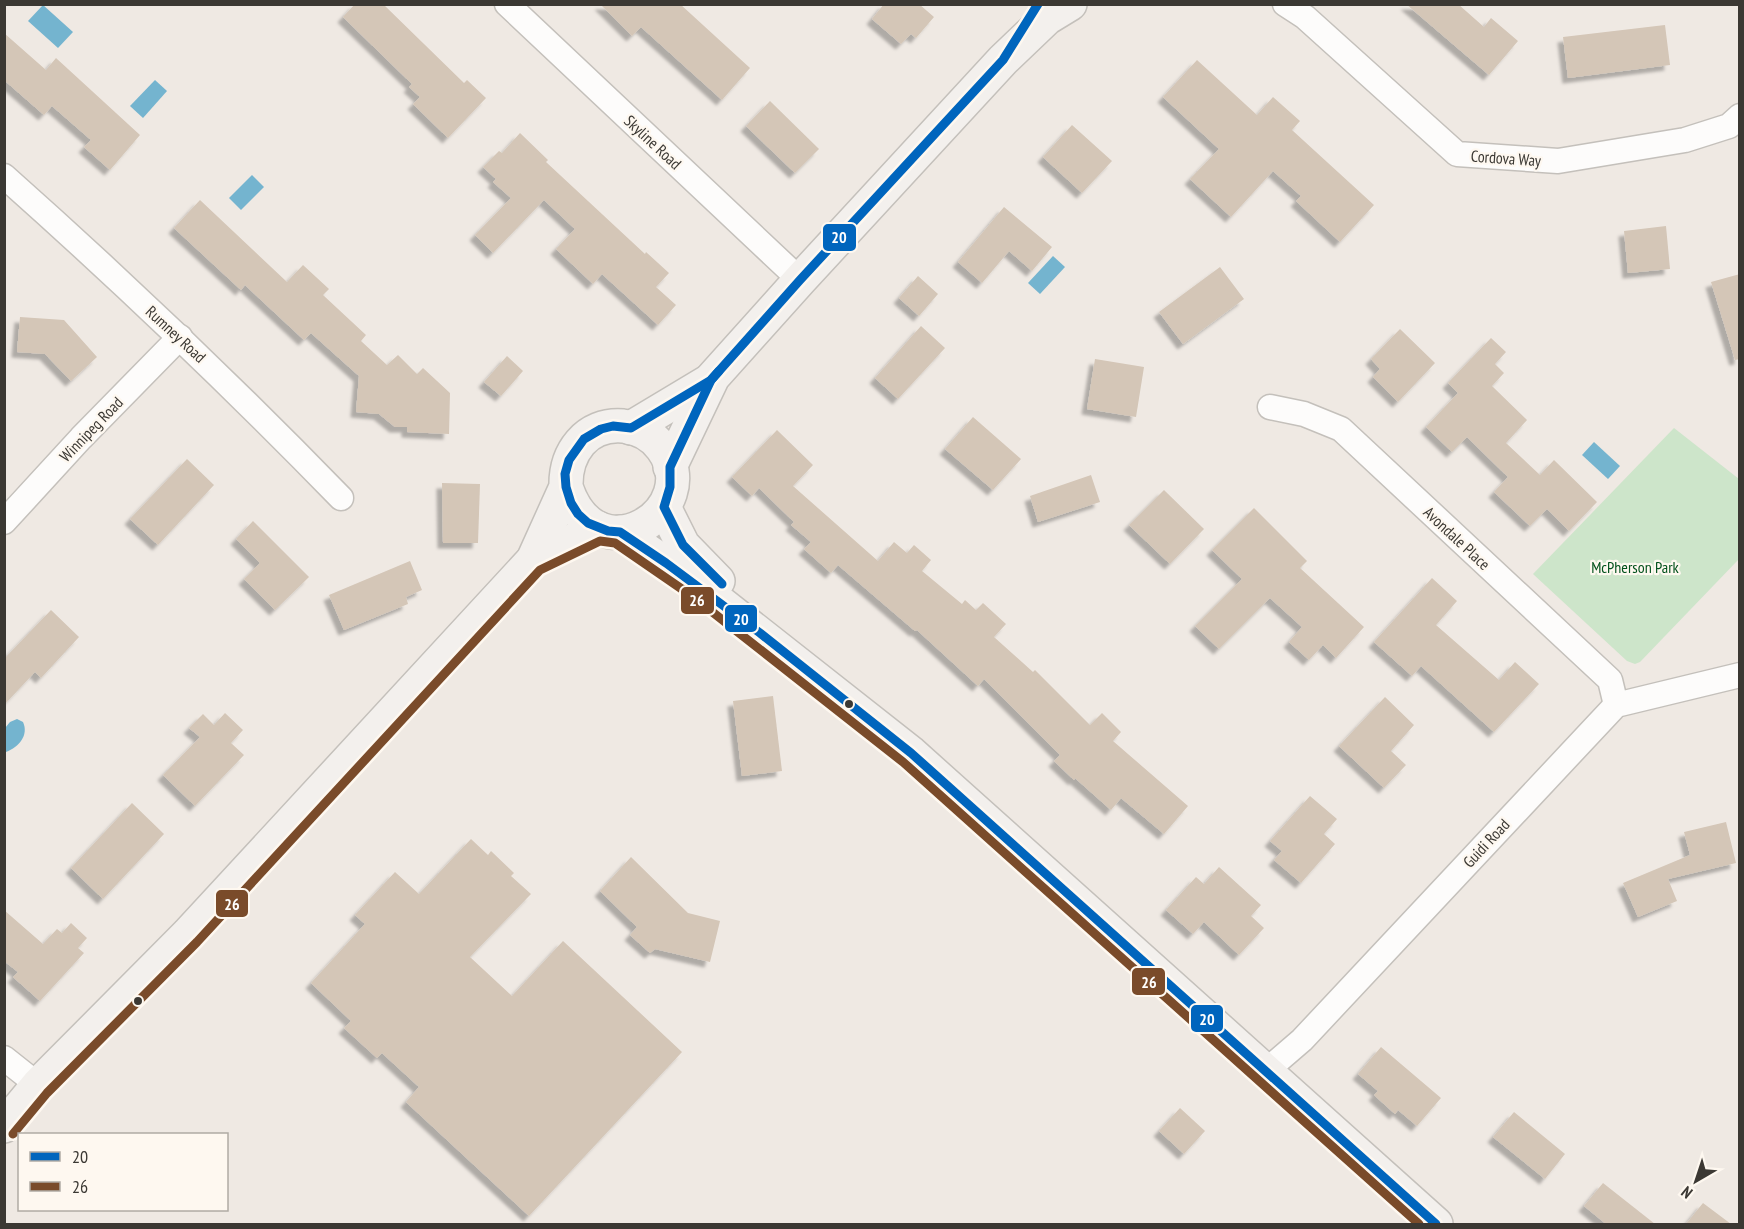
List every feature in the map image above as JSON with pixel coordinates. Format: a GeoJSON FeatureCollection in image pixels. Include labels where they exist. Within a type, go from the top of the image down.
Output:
{"type":"FeatureCollection","features":[{"type":"Feature","properties":{"kind":"main road"},"geometry":{"type":"LineString","coordinates":[[1004,60],[1038,4]]}},
{"type":"Feature","properties":{"kind":"main road"},"geometry":{"type":"LineString","coordinates":[[670,467],[711,380],[800,280],[1004,60],[1047,18],[1070,4]]}},
{"type":"Feature","properties":{"kind":"main road"},"geometry":{"type":"LineString","coordinates":[[631,428],[711,380]]}},
{"type":"Feature","properties":{"kind":"main road"},"geometry":{"type":"LineString","coordinates":[[533,560],[609,530],[637,529],[651,521],[664,507],[672,483],[670,467],[657,442],[645,433],[631,428],[613,426],[601,429],[584,439],[569,460],[566,474],[566,487],[571,503],[578,514],[609,530],[699,586],[905,747]]}},
{"type":"Feature","properties":{"kind":"main road"},"geometry":{"type":"LineString","coordinates":[[4,1126],[38,1085],[188,934],[533,560],[566,487]]}},
{"type":"Feature","properties":{"kind":"main road"},"geometry":{"type":"LineString","coordinates":[[664,507],[683,545],[709,573],[1436,1224]]}},
{"type":"Feature","properties":{"kind":"street","name":"Skyline Road"},"geometry":{"type":"LineString","coordinates":[[507,4],[800,280]]}},
{"type":"Feature","properties":{"kind":"street","name":"Cordova Way"},"geometry":{"type":"LineString","coordinates":[[1285,4],[1305,17],[1457,154],[1558,161],[1685,141],[1729,126],[1740,116]]}},
{"type":"Feature","properties":{"kind":"street","name":"Rumney Road"},"geometry":{"type":"LineString","coordinates":[[4,177],[180,338],[250,405],[341,498]]}},
{"type":"Feature","properties":{"kind":"street","name":"Winnipeg Road"},"geometry":{"type":"LineString","coordinates":[[4,522],[81,438],[180,338]]}},
{"type":"Feature","properties":{"kind":"street","name":"Avondale Place"},"geometry":{"type":"LineString","coordinates":[[1270,407],[1304,414],[1341,429],[1610,680],[1616,705]]}},
{"type":"Feature","properties":{"kind":"street"},"geometry":{"type":"LineString","coordinates":[[1616,705],[1740,675]]}},
{"type":"Feature","properties":{"kind":"street","name":"Guidi Road"},"geometry":{"type":"LineString","coordinates":[[1266,1071],[1302,1040],[1616,705]]}},
{"type":"Feature","properties":{"kind":"street"},"geometry":{"type":"LineString","coordinates":[[4,1058],[38,1085]]}},
{"type":"Feature","properties":{"kind":"green space","name":"McPherson Park"},"geometry":{"type":"Polygon","coordinates":[[[1674,428],[1739,479],[1739,559],[1640,662],[1635,664],[1627,661],[1533,574],[1674,428]]]}},
{"type":"Feature","properties":{"kind":"water"},"geometry":{"type":"Polygon","coordinates":[[[43,5],[73,32],[58,48],[28,21],[43,5]]]}},
{"type":"Feature","properties":{"kind":"water"},"geometry":{"type":"Polygon","coordinates":[[[155,80],[167,91],[143,118],[130,106],[155,80]]]}},
{"type":"Feature","properties":{"kind":"water"},"geometry":{"type":"Polygon","coordinates":[[[252,175],[264,187],[241,210],[229,198],[252,175]]]}},
{"type":"Feature","properties":{"kind":"water"},"geometry":{"type":"Polygon","coordinates":[[[1053,256],[1065,267],[1040,294],[1028,283],[1053,256]]]}},
{"type":"Feature","properties":{"kind":"water"},"geometry":{"type":"Polygon","coordinates":[[[1594,442],[1620,466],[1608,479],[1582,455],[1594,442]]]}},
{"type":"Feature","properties":{"kind":"water"},"geometry":{"type":"Polygon","coordinates":[[[17,719],[23,722],[24,736],[19,744],[6,752],[5,728],[17,719]]]}},
{"type":"Feature","properties":{"kind":"building"},"geometry":{"type":"Polygon","coordinates":[[[355,4],[383,4],[464,83],[467,80],[486,98],[448,138],[413,104],[420,97],[409,87],[412,84],[343,17],[355,4]]]}},
{"type":"Feature","properties":{"kind":"building"},"geometry":{"type":"Polygon","coordinates":[[[600,4],[680,4],[750,68],[722,100],[641,27],[632,36],[600,4]]]}},
{"type":"Feature","properties":{"kind":"building"},"geometry":{"type":"Polygon","coordinates":[[[884,4],[919,4],[934,17],[916,38],[911,34],[901,44],[872,19],[884,4]]]}},
{"type":"Feature","properties":{"kind":"building"},"geometry":{"type":"Polygon","coordinates":[[[1406,4],[1458,4],[1484,27],[1491,18],[1518,41],[1489,75],[1406,4]]]}},
{"type":"Feature","properties":{"kind":"building"},"geometry":{"type":"Polygon","coordinates":[[[1665,25],[1670,65],[1568,78],[1563,37],[1665,25]]]}},
{"type":"Feature","properties":{"kind":"building"},"geometry":{"type":"Polygon","coordinates":[[[4,33],[46,70],[56,58],[140,135],[110,170],[84,147],[91,140],[52,106],[44,115],[4,80],[4,33]]]}},
{"type":"Feature","properties":{"kind":"building"},"geometry":{"type":"Polygon","coordinates":[[[1197,60],[1257,115],[1273,97],[1300,121],[1292,130],[1374,205],[1340,242],[1296,201],[1301,196],[1273,171],[1231,217],[1190,179],[1219,149],[1163,97],[1197,60]]]}},
{"type":"Feature","properties":{"kind":"building"},"geometry":{"type":"Polygon","coordinates":[[[770,101],[819,149],[795,173],[746,126],[770,101]]]}},
{"type":"Feature","properties":{"kind":"building"},"geometry":{"type":"Polygon","coordinates":[[[1072,125],[1112,161],[1082,193],[1043,157],[1072,125]]]}},
{"type":"Feature","properties":{"kind":"building"},"geometry":{"type":"Polygon","coordinates":[[[520,133],[548,160],[546,162],[645,254],[646,252],[669,273],[656,287],[676,305],[658,325],[602,274],[593,284],[556,249],[575,229],[544,200],[493,253],[475,235],[511,198],[493,182],[496,179],[483,167],[499,151],[502,153],[520,133]]]}},
{"type":"Feature","properties":{"kind":"building"},"geometry":{"type":"Polygon","coordinates":[[[200,200],[287,282],[303,265],[329,289],[323,295],[366,335],[361,341],[387,365],[398,355],[417,374],[423,368],[450,393],[449,434],[407,432],[407,427],[395,427],[379,414],[356,412],[359,376],[311,333],[304,340],[245,285],[241,290],[174,228],[200,200]]]}},
{"type":"Feature","properties":{"kind":"building"},"geometry":{"type":"Polygon","coordinates":[[[1004,207],[1052,247],[1032,271],[1009,251],[982,283],[958,262],[1004,207]]]}},
{"type":"Feature","properties":{"kind":"building"},"geometry":{"type":"Polygon","coordinates":[[[1666,226],[1670,269],[1628,273],[1624,231],[1666,226]]]}},
{"type":"Feature","properties":{"kind":"building"},"geometry":{"type":"Polygon","coordinates":[[[1220,267],[1244,299],[1183,344],[1159,312],[1220,267]]]}},
{"type":"Feature","properties":{"kind":"building"},"geometry":{"type":"Polygon","coordinates":[[[1740,274],[1740,359],[1735,360],[1711,282],[1740,274]]]}},
{"type":"Feature","properties":{"kind":"building"},"geometry":{"type":"Polygon","coordinates":[[[918,276],[938,294],[919,316],[899,298],[918,276]]]}},
{"type":"Feature","properties":{"kind":"building"},"geometry":{"type":"Polygon","coordinates":[[[20,317],[64,320],[97,357],[71,381],[45,354],[17,352],[20,317]]]}},
{"type":"Feature","properties":{"kind":"building"},"geometry":{"type":"Polygon","coordinates":[[[921,326],[945,348],[898,399],[875,378],[921,326]]]}},
{"type":"Feature","properties":{"kind":"building"},"geometry":{"type":"Polygon","coordinates":[[[1400,329],[1435,363],[1398,402],[1373,377],[1380,369],[1371,359],[1400,329]]]}},
{"type":"Feature","properties":{"kind":"building"},"geometry":{"type":"Polygon","coordinates":[[[1491,338],[1506,352],[1495,364],[1504,373],[1492,386],[1527,420],[1506,443],[1540,475],[1554,460],[1597,502],[1569,531],[1547,509],[1530,526],[1494,492],[1508,477],[1467,437],[1452,452],[1426,427],[1458,393],[1448,383],[1491,338]]]}},
{"type":"Feature","properties":{"kind":"building"},"geometry":{"type":"Polygon","coordinates":[[[507,356],[523,371],[501,396],[484,382],[507,356]]]}},
{"type":"Feature","properties":{"kind":"building"},"geometry":{"type":"Polygon","coordinates":[[[1095,359],[1144,367],[1136,417],[1087,409],[1095,359]]]}},
{"type":"Feature","properties":{"kind":"building"},"geometry":{"type":"Polygon","coordinates":[[[973,417],[1021,459],[993,490],[945,449],[973,417]]]}},
{"type":"Feature","properties":{"kind":"building"},"geometry":{"type":"Polygon","coordinates":[[[777,430],[813,465],[793,486],[878,561],[894,542],[907,553],[914,545],[931,560],[922,571],[962,604],[965,600],[976,610],[983,603],[1006,624],[994,637],[1033,672],[1035,670],[1090,725],[1102,713],[1121,732],[1113,741],[1188,806],[1164,834],[1121,798],[1111,810],[1075,778],[1074,780],[1054,761],[1060,755],[984,679],[978,686],[917,630],[915,631],[838,565],[831,573],[804,549],[811,542],[791,525],[794,522],[759,488],[752,496],[732,477],[777,430]]]}},
{"type":"Feature","properties":{"kind":"building"},"geometry":{"type":"Polygon","coordinates":[[[187,459],[214,485],[158,545],[130,519],[187,459]]]}},
{"type":"Feature","properties":{"kind":"building"},"geometry":{"type":"Polygon","coordinates":[[[1091,475],[1100,502],[1038,522],[1030,496],[1091,475]]]}},
{"type":"Feature","properties":{"kind":"building"},"geometry":{"type":"Polygon","coordinates":[[[442,483],[480,484],[478,543],[443,543],[442,483]]]}},
{"type":"Feature","properties":{"kind":"building"},"geometry":{"type":"Polygon","coordinates":[[[1164,490],[1204,529],[1170,564],[1129,525],[1164,490]]]}},
{"type":"Feature","properties":{"kind":"building"},"geometry":{"type":"Polygon","coordinates":[[[1254,508],[1307,561],[1300,568],[1364,627],[1336,658],[1323,645],[1309,660],[1289,642],[1302,627],[1270,598],[1219,649],[1195,626],[1242,579],[1212,550],[1254,508]]]}},
{"type":"Feature","properties":{"kind":"building"},"geometry":{"type":"Polygon","coordinates":[[[253,521],[309,577],[275,610],[244,579],[260,563],[236,539],[253,521]]]}},
{"type":"Feature","properties":{"kind":"building"},"geometry":{"type":"Polygon","coordinates":[[[410,561],[422,590],[406,597],[408,604],[344,630],[329,595],[410,561]]]}},
{"type":"Feature","properties":{"kind":"building"},"geometry":{"type":"Polygon","coordinates":[[[1432,578],[1457,601],[1436,625],[1499,680],[1515,662],[1539,684],[1494,732],[1421,666],[1412,676],[1374,642],[1432,578]]]}},
{"type":"Feature","properties":{"kind":"building"},"geometry":{"type":"Polygon","coordinates":[[[51,610],[79,637],[41,678],[35,672],[4,705],[4,659],[51,610]]]}},
{"type":"Feature","properties":{"kind":"building"},"geometry":{"type":"Polygon","coordinates":[[[773,696],[782,771],[742,776],[733,701],[773,696]]]}},
{"type":"Feature","properties":{"kind":"building"},"geometry":{"type":"Polygon","coordinates":[[[1385,697],[1414,725],[1391,751],[1406,765],[1384,788],[1339,746],[1385,697]]]}},
{"type":"Feature","properties":{"kind":"building"},"geometry":{"type":"Polygon","coordinates":[[[225,713],[243,730],[231,743],[244,755],[195,806],[163,775],[200,737],[189,728],[203,714],[214,725],[225,713]]]}},
{"type":"Feature","properties":{"kind":"building"},"geometry":{"type":"Polygon","coordinates":[[[1310,796],[1337,819],[1324,834],[1335,844],[1301,883],[1274,860],[1282,851],[1270,841],[1310,796]]]}},
{"type":"Feature","properties":{"kind":"building"},"geometry":{"type":"Polygon","coordinates":[[[132,803],[164,834],[103,899],[71,868],[132,803]]]}},
{"type":"Feature","properties":{"kind":"building"},"geometry":{"type":"Polygon","coordinates":[[[1726,822],[1736,863],[1668,879],[1677,901],[1638,917],[1623,883],[1690,855],[1684,832],[1726,822]]]}},
{"type":"Feature","properties":{"kind":"building"},"geometry":{"type":"Polygon","coordinates":[[[471,839],[488,855],[491,851],[514,873],[511,876],[531,894],[470,957],[512,996],[563,941],[682,1052],[529,1216],[406,1102],[419,1087],[382,1053],[377,1058],[344,1028],[351,1021],[311,983],[365,924],[355,915],[395,872],[419,894],[471,839]]]}},
{"type":"Feature","properties":{"kind":"building"},"geometry":{"type":"Polygon","coordinates":[[[631,857],[688,913],[720,921],[710,962],[655,949],[650,953],[630,935],[637,927],[600,891],[631,857]]]}},
{"type":"Feature","properties":{"kind":"building"},"geometry":{"type":"Polygon","coordinates":[[[1219,867],[1261,905],[1251,916],[1264,928],[1239,955],[1204,922],[1193,934],[1166,910],[1196,877],[1204,884],[1219,867]]]}},
{"type":"Feature","properties":{"kind":"building"},"geometry":{"type":"Polygon","coordinates":[[[4,910],[43,944],[57,929],[62,933],[71,923],[87,938],[78,948],[84,953],[40,1001],[13,977],[18,972],[4,961],[4,910]]]}},
{"type":"Feature","properties":{"kind":"building"},"geometry":{"type":"Polygon","coordinates":[[[1381,1047],[1441,1098],[1417,1126],[1398,1110],[1395,1114],[1374,1095],[1378,1091],[1358,1074],[1381,1047]]]}},
{"type":"Feature","properties":{"kind":"building"},"geometry":{"type":"Polygon","coordinates":[[[1180,1108],[1205,1131],[1184,1154],[1159,1131],[1180,1108]]]}},
{"type":"Feature","properties":{"kind":"building"},"geometry":{"type":"Polygon","coordinates":[[[1514,1112],[1565,1154],[1545,1179],[1493,1137],[1514,1112]]]}},
{"type":"Feature","properties":{"kind":"building"},"geometry":{"type":"Polygon","coordinates":[[[1603,1183],[1655,1224],[1606,1224],[1584,1206],[1603,1183]]]}},
{"type":"Feature","properties":{"kind":"building"},"geometry":{"type":"Polygon","coordinates":[[[1703,1203],[1731,1224],[1686,1224],[1703,1203]]]}},
{"type":"Feature","properties":{"kind":"transit line","name":"20"},"geometry":{"type":"LineString","coordinates":[[1038,4],[1003,60],[711,380],[631,428],[613,426],[601,429],[584,439],[569,460],[565,474],[571,503],[588,523],[608,531],[620,532],[666,563],[760,633],[911,753],[1436,1224]]}},
{"type":"Feature","properties":{"kind":"transit line","name":"20"},"geometry":{"type":"LineString","coordinates":[[719,371],[711,380],[670,467],[670,487],[664,507],[683,545],[722,584]]}},
{"type":"Feature","properties":{"kind":"transit line","name":"26"},"geometry":{"type":"LineString","coordinates":[[13,1134],[47,1093],[197,942],[540,570],[600,541],[615,543],[692,596],[903,762],[1419,1224]]}}]}
